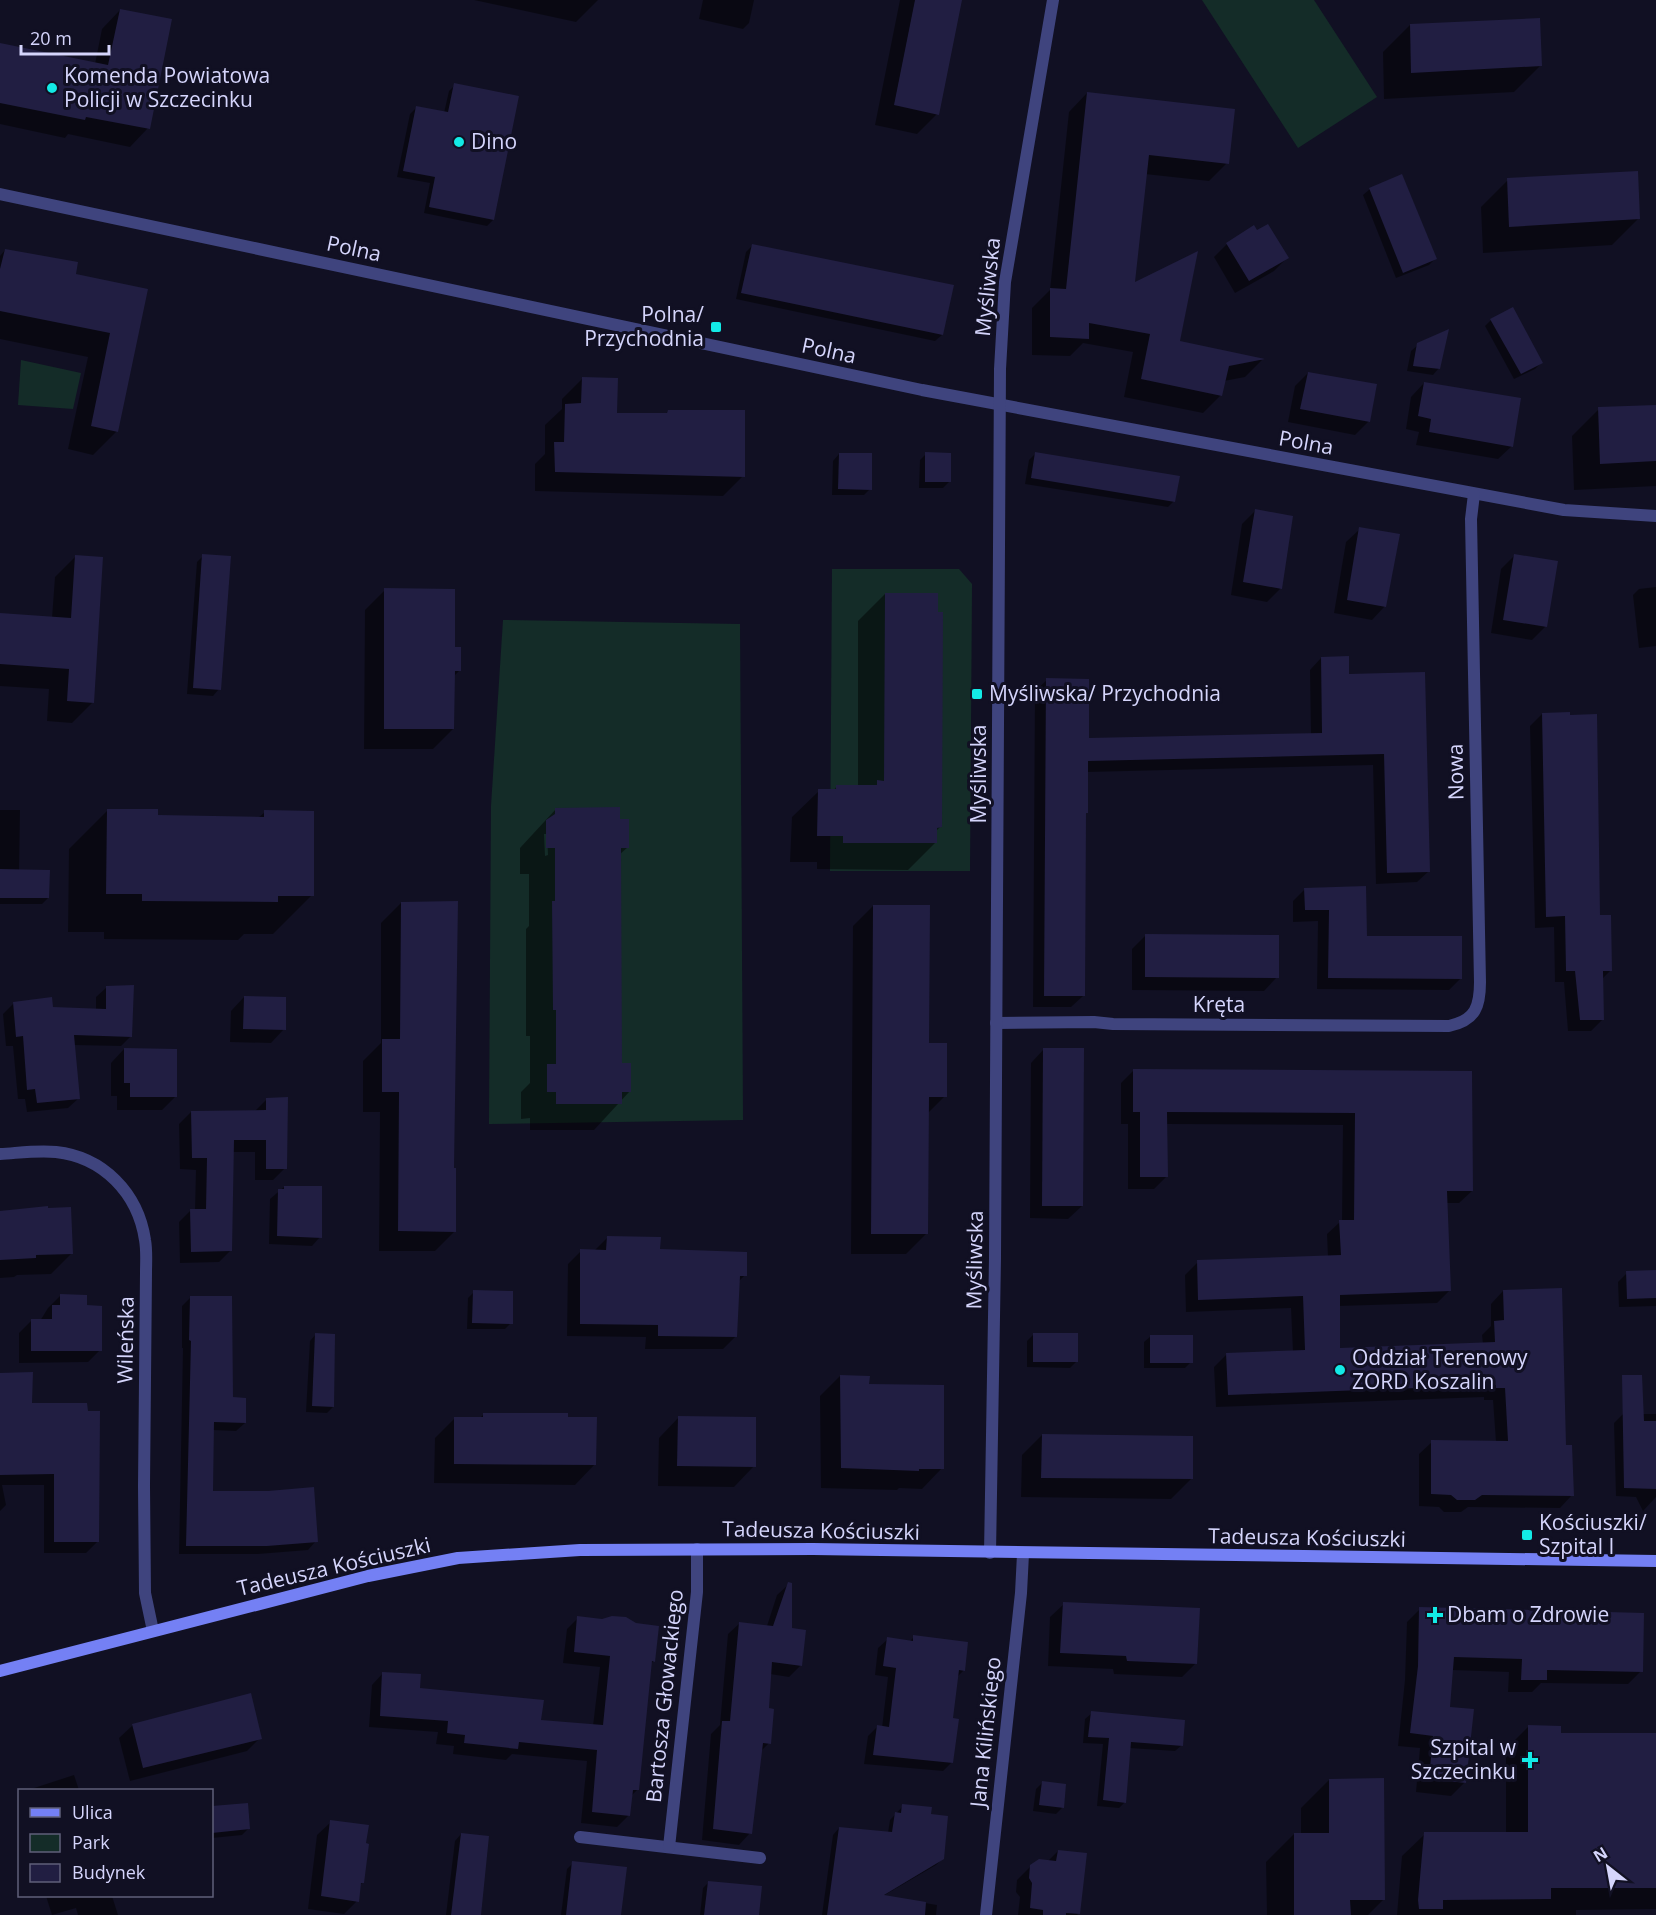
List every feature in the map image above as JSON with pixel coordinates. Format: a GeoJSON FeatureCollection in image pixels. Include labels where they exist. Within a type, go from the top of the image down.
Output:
{"type":"FeatureCollection","features":[{"type":"Feature","properties":{"kind":"street","name":"Myśliwska"},"geometry":{"type":"LineString","coordinates":[[990,1553],[995,1246],[1000,369],[1005,282],[1053,0]]}},
{"type":"Feature","properties":{"kind":"street","name":"Polna"},"geometry":{"type":"LineString","coordinates":[[0,194],[922,390],[1564,510],[1656,516]]}},
{"type":"Feature","properties":{"kind":"street","name":"Nowa"},"geometry":{"type":"LineString","coordinates":[[1442,1026],[1460,1024],[1473,1013],[1480,999],[1471,519],[1474,494]]}},
{"type":"Feature","properties":{"kind":"street","name":"Kręta"},"geometry":{"type":"LineString","coordinates":[[996,1023],[1442,1026]]}},
{"type":"Feature","properties":{"kind":"street","name":"Wileńska"},"geometry":{"type":"LineString","coordinates":[[0,1154],[54,1152],[78,1156],[103,1168],[121,1185],[130,1196],[140,1219],[145,1241],[146,1273],[145,1593],[153,1631]]}},
{"type":"Feature","properties":{"kind":"street","name":"Tadeusza Kościuszki"},"geometry":{"type":"LineString","coordinates":[[0,1671],[368,1576],[458,1558],[580,1550],[697,1549],[1656,1561]]}},
{"type":"Feature","properties":{"kind":"street","name":"Bartosza Głowackiego"},"geometry":{"type":"LineString","coordinates":[[669,1847],[697,1592],[697,1549]]}},
{"type":"Feature","properties":{"kind":"street","name":"Jana Kilińskiego"},"geometry":{"type":"LineString","coordinates":[[986,1915],[1021,1593],[1023,1554]]}},
{"type":"Feature","properties":{"kind":"street"},"geometry":{"type":"LineString","coordinates":[[580,1837],[760,1858]]}},
{"type":"Feature","properties":{"kind":"green space"},"geometry":{"type":"Polygon","coordinates":[[[1202,0],[1314,0],[1377,97],[1298,148],[1202,0]]]}},
{"type":"Feature","properties":{"kind":"green space"},"geometry":{"type":"Polygon","coordinates":[[[21,360],[81,373],[73,409],[18,405],[21,360]]]}},
{"type":"Feature","properties":{"kind":"green space"},"geometry":{"type":"Polygon","coordinates":[[[832,569],[959,569],[972,584],[970,871],[830,871],[832,569]]]}},
{"type":"Feature","properties":{"kind":"green space"},"geometry":{"type":"Polygon","coordinates":[[[503,620],[740,624],[743,1120],[489,1124],[491,806],[503,620]]]}},
{"type":"Feature","properties":{"kind":"building"},"geometry":{"type":"Polygon","coordinates":[[[915,0],[962,0],[939,115],[894,105],[915,0]]]}},
{"type":"Feature","properties":{"kind":"building"},"geometry":{"type":"Polygon","coordinates":[[[120,9],[172,19],[150,129],[86,117],[85,120],[0,103],[0,43],[108,65],[120,9]]]}},
{"type":"Feature","properties":{"kind":"building"},"geometry":{"type":"Polygon","coordinates":[[[1540,18],[1542,66],[1411,73],[1410,24],[1540,18]]]}},
{"type":"Feature","properties":{"kind":"building","name":"Dino"},"geometry":{"type":"Polygon","coordinates":[[[454,83],[519,96],[494,220],[429,207],[435,177],[403,171],[416,106],[448,112],[454,83]]]}},
{"type":"Feature","properties":{"kind":"building"},"geometry":{"type":"Polygon","coordinates":[[[1087,92],[1235,109],[1229,164],[1149,155],[1135,282],[1198,251],[1180,341],[1265,359],[1229,366],[1222,396],[1141,379],[1150,334],[1089,323],[1089,339],[1050,337],[1050,288],[1066,289],[1087,92]]]}},
{"type":"Feature","properties":{"kind":"building"},"geometry":{"type":"Polygon","coordinates":[[[1638,171],[1640,219],[1509,227],[1507,178],[1638,171]]]}},
{"type":"Feature","properties":{"kind":"building"},"geometry":{"type":"Polygon","coordinates":[[[1402,174],[1437,259],[1403,273],[1369,188],[1402,174]]]}},
{"type":"Feature","properties":{"kind":"building"},"geometry":{"type":"Polygon","coordinates":[[[1268,224],[1289,258],[1249,281],[1226,243],[1254,225],[1257,230],[1268,224]]]}},
{"type":"Feature","properties":{"kind":"building"},"geometry":{"type":"Polygon","coordinates":[[[752,244],[954,285],[943,335],[741,293],[752,244]]]}},
{"type":"Feature","properties":{"kind":"building"},"geometry":{"type":"Polygon","coordinates":[[[5,249],[78,262],[76,274],[148,289],[118,432],[91,426],[110,333],[0,311],[0,269],[5,249]]]}},
{"type":"Feature","properties":{"kind":"building"},"geometry":{"type":"Polygon","coordinates":[[[1513,307],[1543,363],[1521,374],[1490,319],[1513,307]]]}},
{"type":"Feature","properties":{"kind":"building"},"geometry":{"type":"Polygon","coordinates":[[[1449,329],[1440,369],[1413,366],[1417,343],[1449,329]]]}},
{"type":"Feature","properties":{"kind":"building"},"geometry":{"type":"Polygon","coordinates":[[[1308,372],[1377,384],[1370,422],[1300,409],[1308,372]]]}},
{"type":"Feature","properties":{"kind":"building"},"geometry":{"type":"Polygon","coordinates":[[[582,377],[618,378],[617,413],[667,413],[668,410],[745,410],[745,477],[555,472],[554,442],[564,442],[565,404],[581,403],[582,377]]]}},
{"type":"Feature","properties":{"kind":"building"},"geometry":{"type":"Polygon","coordinates":[[[1424,382],[1521,398],[1513,447],[1429,432],[1431,419],[1418,416],[1424,382]]]}},
{"type":"Feature","properties":{"kind":"building"},"geometry":{"type":"Polygon","coordinates":[[[1656,405],[1656,461],[1600,464],[1598,407],[1656,405]]]}},
{"type":"Feature","properties":{"kind":"building"},"geometry":{"type":"Polygon","coordinates":[[[925,452],[951,453],[951,482],[925,482],[925,452]]]}},
{"type":"Feature","properties":{"kind":"building"},"geometry":{"type":"Polygon","coordinates":[[[1035,452],[1180,476],[1175,502],[1031,478],[1035,452]]]}},
{"type":"Feature","properties":{"kind":"building"},"geometry":{"type":"Polygon","coordinates":[[[839,453],[872,453],[872,490],[838,489],[839,453]]]}},
{"type":"Feature","properties":{"kind":"building"},"geometry":{"type":"Polygon","coordinates":[[[1255,509],[1293,516],[1282,589],[1243,582],[1255,509]]]}},
{"type":"Feature","properties":{"kind":"building"},"geometry":{"type":"Polygon","coordinates":[[[1359,527],[1400,534],[1386,607],[1347,600],[1359,527]]]}},
{"type":"Feature","properties":{"kind":"building"},"geometry":{"type":"Polygon","coordinates":[[[202,554],[231,556],[221,690],[193,688],[202,554]]]}},
{"type":"Feature","properties":{"kind":"building"},"geometry":{"type":"Polygon","coordinates":[[[1514,554],[1558,561],[1547,627],[1503,620],[1514,554]]]}},
{"type":"Feature","properties":{"kind":"building"},"geometry":{"type":"Polygon","coordinates":[[[75,555],[103,557],[94,703],[67,701],[69,669],[0,664],[0,613],[71,618],[75,555]]]}},
{"type":"Feature","properties":{"kind":"building"},"geometry":{"type":"Polygon","coordinates":[[[384,588],[455,589],[455,647],[461,647],[461,671],[455,671],[454,729],[384,729],[384,588]]]}},
{"type":"Feature","properties":{"kind":"building"},"geometry":{"type":"Polygon","coordinates":[[[885,593],[938,593],[938,612],[943,612],[942,827],[937,828],[937,843],[843,843],[843,836],[817,836],[818,789],[836,789],[836,785],[877,785],[877,780],[884,781],[885,593]]]}},
{"type":"Feature","properties":{"kind":"building"},"geometry":{"type":"Polygon","coordinates":[[[1349,656],[1349,674],[1425,672],[1430,872],[1387,873],[1384,754],[1088,761],[1085,996],[1044,996],[1046,678],[1089,679],[1089,738],[1322,733],[1321,657],[1349,656]]]}},
{"type":"Feature","properties":{"kind":"building"},"geometry":{"type":"Polygon","coordinates":[[[1570,712],[1570,715],[1597,714],[1600,915],[1611,915],[1612,971],[1603,971],[1604,1020],[1580,1020],[1575,971],[1566,971],[1565,916],[1546,917],[1542,713],[1570,712]]]}},
{"type":"Feature","properties":{"kind":"building"},"geometry":{"type":"Polygon","coordinates":[[[620,807],[620,819],[629,819],[629,848],[621,848],[622,1063],[631,1063],[631,1092],[622,1092],[622,1104],[556,1104],[556,1092],[547,1092],[547,1064],[556,1064],[556,1010],[553,1010],[552,901],[555,901],[555,848],[546,848],[546,820],[555,814],[555,808],[620,807]]]}},
{"type":"Feature","properties":{"kind":"building"},"geometry":{"type":"Polygon","coordinates":[[[107,809],[158,809],[158,815],[264,817],[264,810],[314,811],[314,896],[278,896],[278,902],[142,901],[142,894],[106,894],[107,809]]]}},
{"type":"Feature","properties":{"kind":"building"},"geometry":{"type":"Polygon","coordinates":[[[0,869],[50,870],[49,898],[0,898],[0,869]]]}},
{"type":"Feature","properties":{"kind":"building"},"geometry":{"type":"Polygon","coordinates":[[[1366,886],[1367,936],[1462,936],[1462,979],[1328,978],[1329,910],[1305,910],[1304,888],[1366,886]]]}},
{"type":"Feature","properties":{"kind":"building"},"geometry":{"type":"Polygon","coordinates":[[[458,901],[454,1168],[456,1168],[456,1232],[398,1231],[399,1092],[382,1092],[382,1039],[400,1039],[401,902],[458,901]]]}},
{"type":"Feature","properties":{"kind":"building"},"geometry":{"type":"Polygon","coordinates":[[[873,905],[930,905],[929,1043],[947,1043],[947,1097],[929,1097],[928,1234],[871,1234],[873,905]]]}},
{"type":"Feature","properties":{"kind":"building"},"geometry":{"type":"Polygon","coordinates":[[[1145,934],[1279,935],[1279,978],[1145,977],[1145,934]]]}},
{"type":"Feature","properties":{"kind":"building"},"geometry":{"type":"Polygon","coordinates":[[[134,985],[132,1037],[74,1035],[80,1099],[37,1103],[35,1089],[27,1090],[23,1036],[16,1037],[13,1002],[52,997],[53,1007],[106,1009],[106,986],[134,985]]]}},
{"type":"Feature","properties":{"kind":"building"},"geometry":{"type":"Polygon","coordinates":[[[244,996],[286,997],[286,1030],[243,1029],[244,996]]]}},
{"type":"Feature","properties":{"kind":"building"},"geometry":{"type":"Polygon","coordinates":[[[124,1048],[177,1049],[177,1097],[130,1097],[130,1083],[124,1083],[124,1048]]]}},
{"type":"Feature","properties":{"kind":"building"},"geometry":{"type":"Polygon","coordinates":[[[1043,1048],[1084,1048],[1083,1206],[1042,1206],[1043,1048]]]}},
{"type":"Feature","properties":{"kind":"building"},"geometry":{"type":"Polygon","coordinates":[[[1133,1069],[1472,1071],[1473,1191],[1447,1191],[1451,1291],[1340,1295],[1340,1348],[1495,1342],[1494,1321],[1504,1320],[1503,1290],[1562,1288],[1566,1445],[1572,1445],[1574,1496],[1482,1495],[1475,1500],[1457,1500],[1451,1495],[1431,1494],[1431,1440],[1508,1441],[1505,1388],[1496,1388],[1496,1385],[1228,1395],[1226,1353],[1305,1350],[1303,1296],[1198,1300],[1197,1260],[1341,1255],[1339,1220],[1354,1220],[1355,1113],[1167,1112],[1168,1177],[1140,1177],[1140,1112],[1133,1112],[1133,1069]]]}},
{"type":"Feature","properties":{"kind":"building"},"geometry":{"type":"Polygon","coordinates":[[[288,1097],[287,1169],[266,1169],[266,1140],[234,1140],[232,1251],[191,1252],[190,1209],[206,1209],[207,1158],[192,1158],[191,1111],[266,1110],[266,1098],[288,1097]]]}},
{"type":"Feature","properties":{"kind":"building"},"geometry":{"type":"Polygon","coordinates":[[[284,1186],[322,1186],[322,1238],[277,1236],[278,1189],[284,1189],[284,1186]]]}},
{"type":"Feature","properties":{"kind":"building"},"geometry":{"type":"Polygon","coordinates":[[[48,1206],[48,1208],[71,1207],[73,1254],[36,1255],[36,1258],[0,1260],[0,1211],[48,1206]]]}},
{"type":"Feature","properties":{"kind":"building"},"geometry":{"type":"Polygon","coordinates":[[[607,1236],[661,1237],[660,1249],[747,1252],[747,1276],[740,1276],[737,1337],[658,1336],[658,1325],[580,1324],[580,1249],[606,1250],[607,1236]]]}},
{"type":"Feature","properties":{"kind":"building"},"geometry":{"type":"Polygon","coordinates":[[[1656,1270],[1656,1298],[1627,1299],[1626,1271],[1656,1270]]]}},
{"type":"Feature","properties":{"kind":"building"},"geometry":{"type":"Polygon","coordinates":[[[473,1290],[513,1291],[513,1324],[472,1323],[473,1290]]]}},
{"type":"Feature","properties":{"kind":"building"},"geometry":{"type":"Polygon","coordinates":[[[60,1294],[87,1295],[87,1305],[102,1306],[102,1351],[31,1351],[31,1319],[52,1319],[52,1305],[60,1305],[60,1294]]]}},
{"type":"Feature","properties":{"kind":"building"},"geometry":{"type":"Polygon","coordinates":[[[190,1296],[232,1296],[233,1397],[246,1398],[246,1423],[214,1422],[213,1491],[268,1491],[314,1487],[318,1542],[267,1546],[186,1546],[190,1296]]]}},
{"type":"Feature","properties":{"kind":"building"},"geometry":{"type":"Polygon","coordinates":[[[315,1333],[335,1334],[334,1407],[312,1406],[315,1333]]]}},
{"type":"Feature","properties":{"kind":"building"},"geometry":{"type":"Polygon","coordinates":[[[1033,1333],[1078,1333],[1078,1362],[1033,1362],[1033,1333]]]}},
{"type":"Feature","properties":{"kind":"building"},"geometry":{"type":"Polygon","coordinates":[[[1150,1335],[1193,1335],[1193,1363],[1150,1363],[1150,1335]]]}},
{"type":"Feature","properties":{"kind":"building"},"geometry":{"type":"Polygon","coordinates":[[[33,1372],[32,1403],[87,1403],[88,1411],[100,1411],[99,1542],[54,1542],[54,1474],[0,1475],[0,1373],[33,1372]]]}},
{"type":"Feature","properties":{"kind":"building"},"geometry":{"type":"Polygon","coordinates":[[[840,1375],[870,1376],[869,1384],[944,1385],[944,1469],[919,1469],[919,1471],[841,1468],[840,1375]]]}},
{"type":"Feature","properties":{"kind":"building"},"geometry":{"type":"Polygon","coordinates":[[[1622,1375],[1642,1375],[1644,1421],[1656,1421],[1656,1489],[1624,1488],[1622,1375]]]}},
{"type":"Feature","properties":{"kind":"building"},"geometry":{"type":"Polygon","coordinates":[[[483,1413],[568,1413],[568,1417],[597,1417],[596,1465],[454,1464],[454,1417],[483,1417],[483,1413]]]}},
{"type":"Feature","properties":{"kind":"building"},"geometry":{"type":"Polygon","coordinates":[[[678,1416],[756,1417],[756,1467],[677,1466],[678,1416]]]}},
{"type":"Feature","properties":{"kind":"building"},"geometry":{"type":"Polygon","coordinates":[[[1042,1434],[1193,1436],[1193,1479],[1041,1478],[1042,1434]]]}},
{"type":"Feature","properties":{"kind":"building"},"geometry":{"type":"Polygon","coordinates":[[[788,1582],[792,1583],[792,1628],[806,1630],[802,1666],[772,1662],[769,1708],[774,1709],[771,1744],[763,1743],[752,1834],[713,1829],[722,1721],[730,1721],[739,1622],[773,1626],[788,1582]]]}},
{"type":"Feature","properties":{"kind":"building"},"geometry":{"type":"Polygon","coordinates":[[[1063,1602],[1200,1608],[1197,1664],[1127,1661],[1126,1656],[1060,1653],[1063,1602]]]}},
{"type":"Feature","properties":{"kind":"building"},"geometry":{"type":"Polygon","coordinates":[[[1419,1607],[1644,1613],[1643,1672],[1547,1670],[1547,1680],[1521,1680],[1522,1659],[1454,1657],[1450,1707],[1474,1709],[1466,1783],[1429,1779],[1433,1736],[1410,1733],[1418,1666],[1419,1607]]]}},
{"type":"Feature","properties":{"kind":"building"},"geometry":{"type":"Polygon","coordinates":[[[577,1616],[602,1619],[612,1616],[626,1617],[636,1623],[659,1626],[655,1662],[652,1661],[639,1790],[633,1790],[630,1816],[592,1812],[597,1750],[519,1742],[518,1749],[464,1743],[465,1735],[447,1733],[448,1721],[380,1716],[382,1672],[421,1674],[420,1688],[544,1700],[541,1720],[603,1725],[610,1656],[574,1652],[577,1616]]]}},
{"type":"Feature","properties":{"kind":"building"},"geometry":{"type":"Polygon","coordinates":[[[913,1635],[968,1642],[965,1671],[959,1670],[953,1718],[959,1719],[953,1763],[873,1755],[877,1725],[889,1727],[896,1668],[883,1666],[887,1637],[913,1641],[913,1635]]]}},
{"type":"Feature","properties":{"kind":"building"},"geometry":{"type":"Polygon","coordinates":[[[251,1693],[262,1739],[143,1768],[132,1724],[251,1693]]]}},
{"type":"Feature","properties":{"kind":"building"},"geometry":{"type":"Polygon","coordinates":[[[1091,1711],[1185,1720],[1183,1746],[1131,1742],[1126,1803],[1103,1800],[1109,1738],[1088,1737],[1091,1711]]]}},
{"type":"Feature","properties":{"kind":"building"},"geometry":{"type":"Polygon","coordinates":[[[1528,1725],[1561,1726],[1561,1733],[1656,1733],[1656,1888],[1551,1888],[1551,1899],[1443,1900],[1443,1909],[1419,1909],[1424,1832],[1528,1832],[1528,1725]]]}},
{"type":"Feature","properties":{"kind":"building"},"geometry":{"type":"Polygon","coordinates":[[[1384,1778],[1385,1900],[1350,1900],[1351,1915],[1294,1915],[1294,1833],[1329,1833],[1329,1779],[1384,1778]]]}},
{"type":"Feature","properties":{"kind":"building"},"geometry":{"type":"Polygon","coordinates":[[[1042,1781],[1066,1784],[1064,1808],[1039,1805],[1042,1781]]]}},
{"type":"Feature","properties":{"kind":"building"},"geometry":{"type":"Polygon","coordinates":[[[248,1803],[250,1829],[213,1833],[213,1806],[248,1803]]]}},
{"type":"Feature","properties":{"kind":"building"},"geometry":{"type":"Polygon","coordinates":[[[902,1804],[932,1807],[931,1814],[948,1816],[944,1859],[884,1895],[926,1902],[925,1915],[827,1915],[839,1827],[892,1832],[895,1812],[901,1813],[902,1804]]]}},
{"type":"Feature","properties":{"kind":"building"},"geometry":{"type":"Polygon","coordinates":[[[330,1820],[369,1825],[364,1883],[361,1883],[359,1902],[321,1896],[330,1820]]]}},
{"type":"Feature","properties":{"kind":"building"},"geometry":{"type":"Polygon","coordinates":[[[461,1833],[489,1836],[481,1915],[451,1915],[461,1833]]]}},
{"type":"Feature","properties":{"kind":"building"},"geometry":{"type":"Polygon","coordinates":[[[1058,1850],[1087,1853],[1080,1914],[1043,1915],[1043,1910],[1030,1908],[1032,1883],[1029,1878],[1030,1865],[1039,1859],[1056,1861],[1058,1850]]]}},
{"type":"Feature","properties":{"kind":"building"},"geometry":{"type":"Polygon","coordinates":[[[572,1861],[627,1867],[621,1915],[566,1915],[572,1861]]]}},
{"type":"Feature","properties":{"kind":"building"},"geometry":{"type":"Polygon","coordinates":[[[708,1881],[762,1886],[759,1915],[704,1915],[708,1881]]]}},
{"type":"Feature","properties":{"kind":"place","name":"Komenda Powiatowa Policji w Szczecinku"},"geometry":{"type":"Point","coordinates":[52,88]}},
{"type":"Feature","properties":{"kind":"place","name":"Dino"},"geometry":{"type":"Point","coordinates":[459,142]}},
{"type":"Feature","properties":{"kind":"place","name":"Polna/ Przychodnia"},"geometry":{"type":"Point","coordinates":[716,327]}},
{"type":"Feature","properties":{"kind":"place","name":"Myśliwska/ Przychodnia"},"geometry":{"type":"Point","coordinates":[977,694]}},
{"type":"Feature","properties":{"kind":"place","name":"Oddział Terenowy ZORD Koszalin"},"geometry":{"type":"Point","coordinates":[1340,1370]}},
{"type":"Feature","properties":{"kind":"place","name":"Kościuszki/ Szpital I"},"geometry":{"type":"Point","coordinates":[1527,1535]}},
{"type":"Feature","properties":{"kind":"place","name":"Dbam o Zdrowie"},"geometry":{"type":"Point","coordinates":[1435,1615]}},
{"type":"Feature","properties":{"kind":"place","name":"Szpital w Szczecinku"},"geometry":{"type":"Point","coordinates":[1530,1760]}}]}
